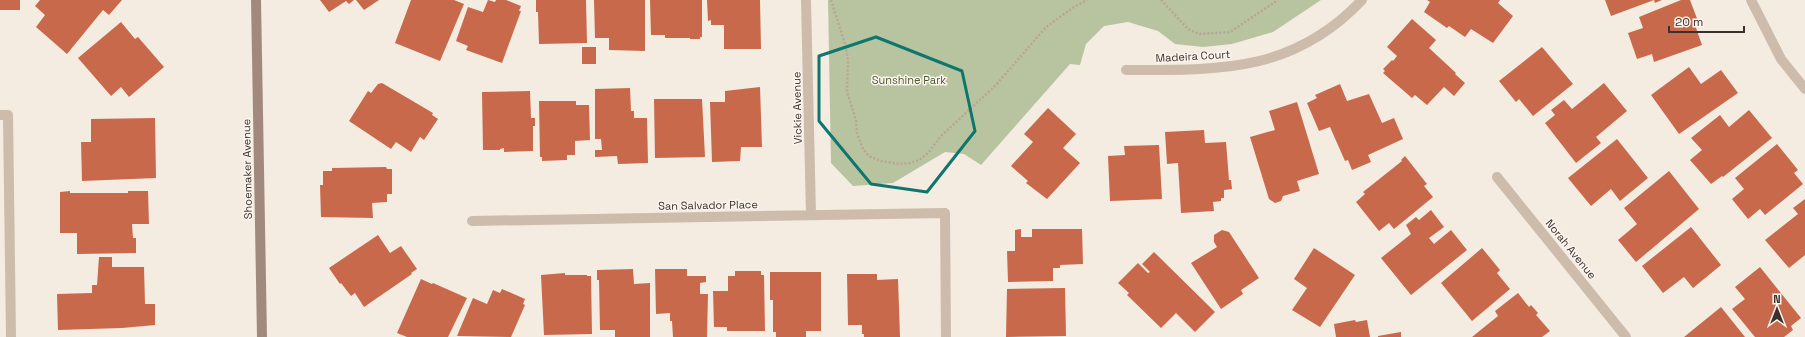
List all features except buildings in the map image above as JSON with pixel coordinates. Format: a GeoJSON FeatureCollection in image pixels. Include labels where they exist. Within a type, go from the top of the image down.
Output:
{"type":"FeatureCollection","features":[{"type":"Feature","properties":{"kind":"street","name":"Shoemaker Avenue"},"geometry":{"type":"LineString","coordinates":[[256,0],[262,337]]}},
{"type":"Feature","properties":{"kind":"street","name":"Vickie Avenue"},"geometry":{"type":"LineString","coordinates":[[806,0],[811,215]]}},
{"type":"Feature","properties":{"kind":"street","name":"Madeira Court"},"geometry":{"type":"LineString","coordinates":[[1126,70],[1223,68],[1262,61],[1301,47],[1345,18],[1362,0]]}},
{"type":"Feature","properties":{"kind":"street"},"geometry":{"type":"LineString","coordinates":[[1751,0],[1781,59],[1805,89]]}},
{"type":"Feature","properties":{"kind":"street"},"geometry":{"type":"LineString","coordinates":[[4,115],[11,337]]}},
{"type":"Feature","properties":{"kind":"street","name":"Norah Avenue"},"geometry":{"type":"LineString","coordinates":[[1497,177],[1626,337]]}},
{"type":"Feature","properties":{"kind":"street","name":"San Salvador Place"},"geometry":{"type":"LineString","coordinates":[[472,221],[944,213],[946,337]]}},
{"type":"Feature","properties":{"kind":"path"},"geometry":{"type":"LineString","coordinates":[[831,0],[846,47],[848,61],[847,92],[863,149],[869,156],[881,161],[899,164],[910,163],[918,160],[928,153],[942,135],[996,85],[1046,26],[1087,0]]}},
{"type":"Feature","properties":{"kind":"path"},"geometry":{"type":"LineString","coordinates":[[1161,0],[1188,29],[1199,34],[1230,32],[1278,0]]}},
{"type":"Feature","properties":{"kind":"highlighted area"},"geometry":{"type":"Polygon","coordinates":[[[876,37],[962,71],[975,131],[927,192],[871,184],[819,121],[819,56],[876,37]]]}},
{"type":"Feature","properties":{"kind":"green space","name":"Sunshine Park"},"geometry":{"type":"Polygon","coordinates":[[[828,0],[1321,0],[1273,32],[1232,44],[1203,47],[1175,44],[1158,31],[1128,22],[1104,26],[1086,44],[1080,65],[1070,64],[981,165],[964,154],[945,152],[893,183],[853,186],[831,163],[828,0]]]}}]}
